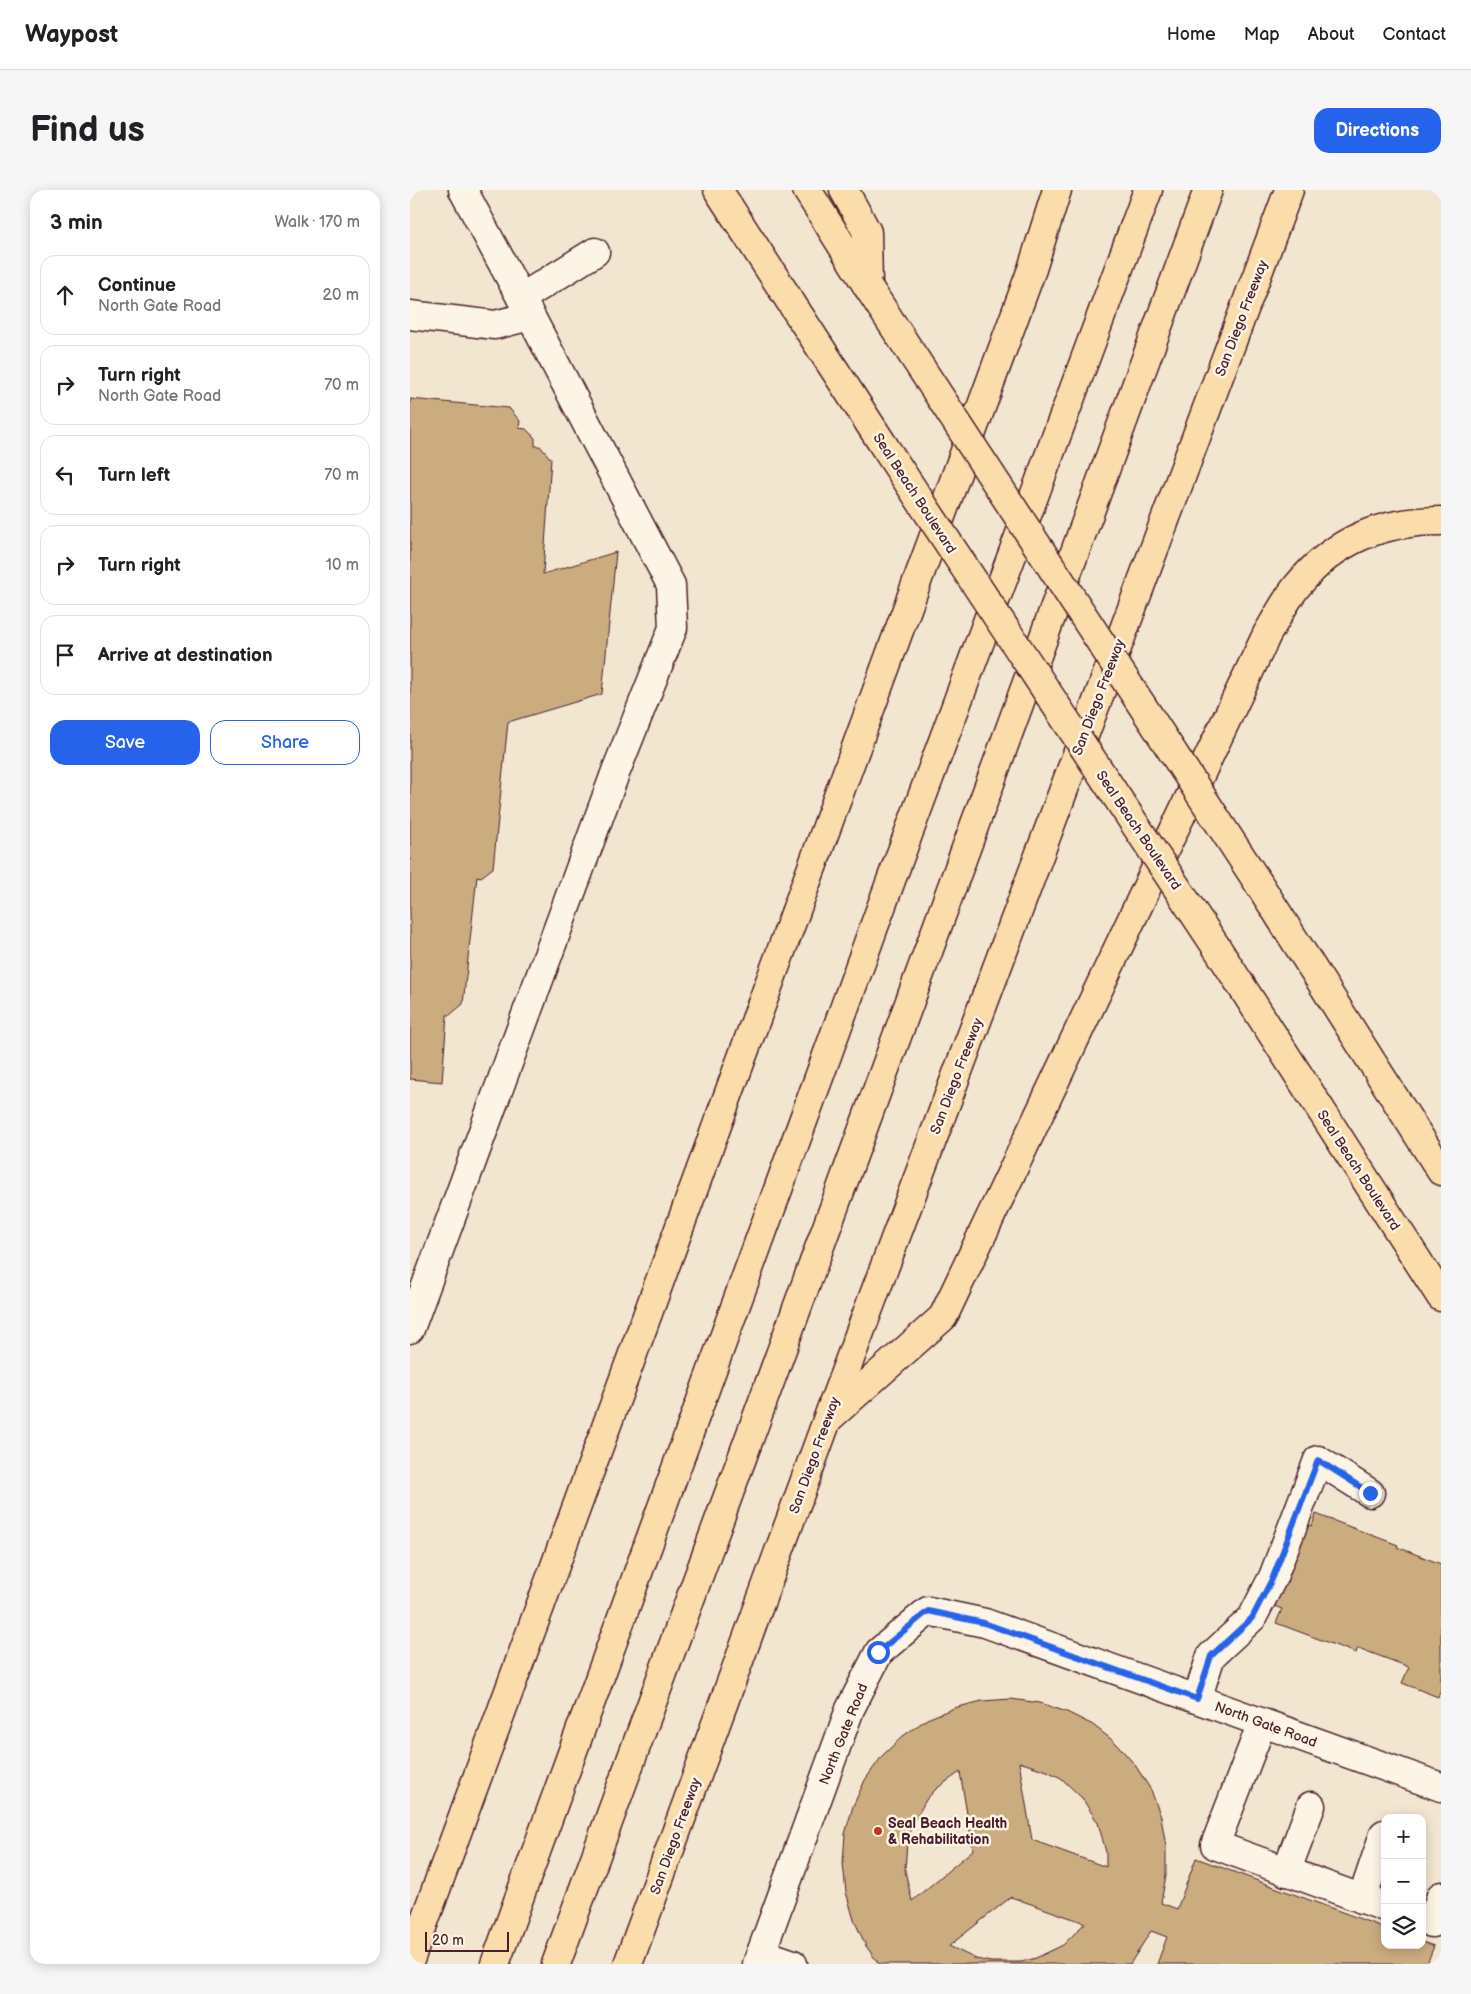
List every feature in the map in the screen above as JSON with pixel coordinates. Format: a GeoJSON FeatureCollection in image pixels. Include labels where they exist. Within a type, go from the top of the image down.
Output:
{"type":"FeatureCollection","features":[{"type":"Feature","properties":{"kind":"main road","name":"Seal Beach Boulevard"},"geometry":{"type":"LineString","coordinates":[[718,190],[1217,948],[1441,1297]]}},
{"type":"Feature","properties":{"kind":"main road"},"geometry":{"type":"LineString","coordinates":[[807,190],[868,287],[1259,884],[1441,1171]]}},
{"type":"Feature","properties":{"kind":"main road"},"geometry":{"type":"LineString","coordinates":[[844,190],[867,232],[868,287]]}},
{"type":"Feature","properties":{"kind":"main road"},"geometry":{"type":"LineString","coordinates":[[410,1960],[1029,278],[1057,190]]}},
{"type":"Feature","properties":{"kind":"main road"},"geometry":{"type":"LineString","coordinates":[[494,1964],[890,883],[1148,190]]}},
{"type":"Feature","properties":{"kind":"main road"},"geometry":{"type":"LineString","coordinates":[[556,1964],[1208,190]]}},
{"type":"Feature","properties":{"kind":"main road","name":"San Diego Freeway"},"geometry":{"type":"LineString","coordinates":[[628,1964],[826,1420],[1289,190]]}},
{"type":"Feature","properties":{"kind":"main road"},"geometry":{"type":"LineString","coordinates":[[826,1420],[943,1317],[1267,634],[1298,585],[1334,552],[1371,530],[1412,521],[1441,521]]}},
{"type":"Feature","properties":{"kind":"street"},"geometry":{"type":"LineString","coordinates":[[410,1329],[616,771],[673,628],[671,585],[463,190]]}},
{"type":"Feature","properties":{"kind":"street"},"geometry":{"type":"LineString","coordinates":[[410,315],[495,325],[525,307],[595,252]]}},
{"type":"Feature","properties":{"kind":"street"},"geometry":{"type":"LineString","coordinates":[[1197,1699],[1211,1656],[1252,1618],[1273,1577],[1318,1460],[1370,1493]]}},
{"type":"Feature","properties":{"kind":"street","name":"North Gate Road"},"geometry":{"type":"LineString","coordinates":[[759,1958],[850,1709],[878,1652],[928,1611],[984,1623],[1441,1787]]}},
{"type":"Feature","properties":{"kind":"street"},"geometry":{"type":"LineString","coordinates":[[1262,1723],[1215,1845],[1373,1903],[1381,1853]]}},
{"type":"Feature","properties":{"kind":"street"},"geometry":{"type":"LineString","coordinates":[[1286,1872],[1311,1806]]}},
{"type":"Feature","properties":{"kind":"street"},"geometry":{"type":"LineString","coordinates":[[1426,1921],[1432,1923],[1441,1896]]}},
{"type":"Feature","properties":{"kind":"street"},"geometry":{"type":"LineString","coordinates":[[759,1958],[793,1964]]}},
{"type":"Feature","properties":{"kind":"building"},"geometry":{"type":"Polygon","coordinates":[[[410,399],[509,408],[520,421],[519,428],[526,429],[535,438],[535,446],[540,446],[551,459],[543,574],[616,552],[602,694],[508,722],[493,868],[481,877],[477,876],[463,1004],[450,1015],[447,1015],[442,1082],[410,1079],[410,399]]]}},
{"type":"Feature","properties":{"kind":"building"},"geometry":{"type":"Polygon","coordinates":[[[1316,1514],[1398,1545],[1397,1547],[1441,1564],[1441,1689],[1438,1697],[1402,1683],[1409,1667],[1358,1648],[1356,1653],[1276,1623],[1282,1609],[1274,1606],[1306,1523],[1312,1526],[1316,1514]]]}},
{"type":"Feature","properties":{"kind":"building","name":"Seal Beach Health & Rehabilitation"},"geometry":{"type":"Polygon","coordinates":[[[1011,1699],[1040,1703],[1067,1712],[1093,1725],[1116,1743],[1135,1765],[1151,1790],[1161,1817],[1166,1846],[1166,1875],[1161,1903],[1177,1909],[1196,1858],[1381,1927],[1381,1949],[1426,1949],[1426,1943],[1434,1946],[1427,1964],[1157,1964],[1167,1937],[1151,1931],[1130,1964],[879,1964],[866,1946],[854,1920],[846,1892],[843,1863],[845,1834],[853,1806],[865,1780],[882,1756],[903,1736],[927,1719],[954,1708],[982,1701],[1011,1699]],[[1019,1762],[1032,1840],[1106,1867],[1106,1852],[1098,1823],[1082,1798],[1061,1778],[1047,1771],[1019,1762]],[[960,1772],[936,1789],[926,1800],[911,1827],[907,1841],[905,1871],[912,1901],[973,1850],[960,1772]],[[1011,1897],[949,1946],[976,1959],[991,1962],[1021,1962],[1036,1958],[1063,1945],[1085,1923],[1011,1897]]]}},
{"type":"Feature","properties":{"kind":"place","name":"Seal Beach Health & Rehabilitation"},"geometry":{"type":"Point","coordinates":[878,1831]}},
{"type":"Feature","properties":{"kind":"route"},"geometry":{"type":"LineString","coordinates":[[878,1652],[928,1611],[984,1623],[1197,1699],[1211,1656],[1252,1618],[1273,1577],[1318,1460],[1370,1493]]}}]}
